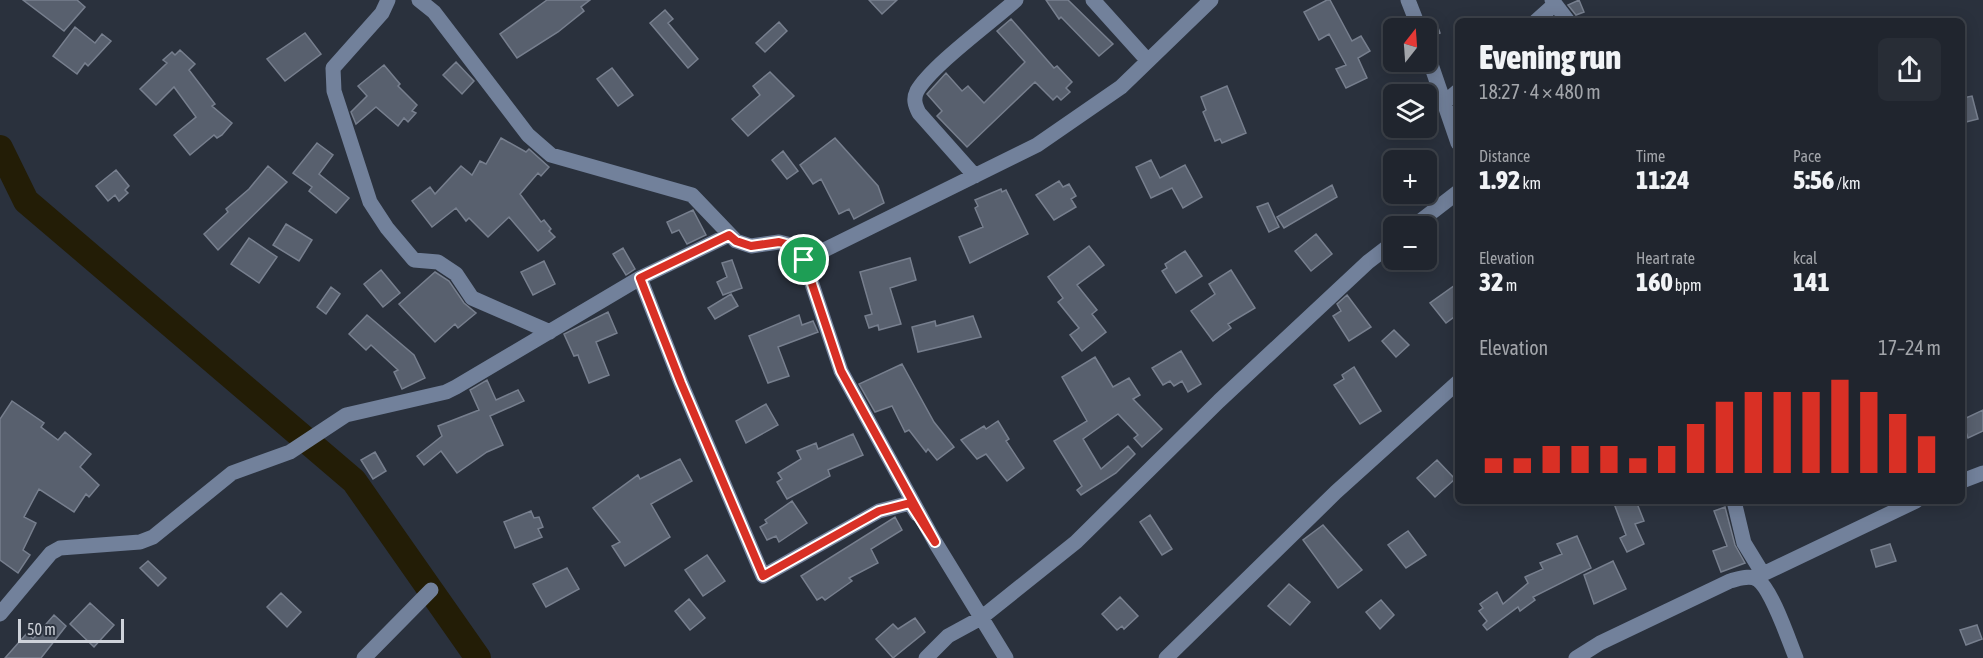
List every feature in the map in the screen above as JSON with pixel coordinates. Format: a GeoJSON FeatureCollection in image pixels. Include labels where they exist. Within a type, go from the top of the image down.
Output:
{"type":"FeatureCollection","features":[{"type":"Feature","properties":{"kind":"street"},"geometry":{"type":"LineString","coordinates":[[388,0],[382,13],[333,68],[334,92],[370,202],[387,228],[414,260],[438,262],[456,274],[472,298],[550,332]]}},
{"type":"Feature","properties":{"kind":"street"},"geometry":{"type":"LineString","coordinates":[[419,0],[434,12],[528,135],[551,155],[692,195],[736,241],[751,246],[779,242],[790,245],[804,260],[841,371],[935,542]]}},
{"type":"Feature","properties":{"kind":"street"},"geometry":{"type":"LineString","coordinates":[[975,176],[914,104],[917,92],[929,75],[1017,0]]}},
{"type":"Feature","properties":{"kind":"street"},"geometry":{"type":"LineString","coordinates":[[1093,0],[1148,61]]}},
{"type":"Feature","properties":{"kind":"street"},"geometry":{"type":"LineString","coordinates":[[804,260],[1037,145],[1121,87],[1211,0]]}},
{"type":"Feature","properties":{"kind":"street"},"geometry":{"type":"LineString","coordinates":[[1408,0],[1415,18]]}},
{"type":"Feature","properties":{"kind":"street"},"geometry":{"type":"LineString","coordinates":[[1539,18],[1554,2],[1567,18]]}},
{"type":"Feature","properties":{"kind":"street"},"geometry":{"type":"LineString","coordinates":[[1434,72],[1455,134]]}},
{"type":"Feature","properties":{"kind":"street"},"geometry":{"type":"LineString","coordinates":[[1445,102],[1455,94]]}},
{"type":"Feature","properties":{"kind":"street"},"geometry":{"type":"LineString","coordinates":[[1427,216],[1455,194]]}},
{"type":"Feature","properties":{"kind":"street"},"geometry":{"type":"LineString","coordinates":[[0,614],[51,553],[60,548],[140,542],[153,537],[232,472],[290,452],[346,415],[446,392],[640,278],[729,235]]}},
{"type":"Feature","properties":{"kind":"street"},"geometry":{"type":"LineString","coordinates":[[926,658],[948,636],[981,618],[1076,542],[1227,393],[1383,250]]}},
{"type":"Feature","properties":{"kind":"street"},"geometry":{"type":"LineString","coordinates":[[640,278],[681,383],[763,576],[879,511],[910,503],[1006,658]]}},
{"type":"Feature","properties":{"kind":"street"},"geometry":{"type":"LineString","coordinates":[[1166,658],[1335,492],[1455,385]]}},
{"type":"Feature","properties":{"kind":"street"},"geometry":{"type":"LineString","coordinates":[[1965,481],[1983,473]]}},
{"type":"Feature","properties":{"kind":"street"},"geometry":{"type":"LineString","coordinates":[[1735,504],[1744,543],[1796,658]]}},
{"type":"Feature","properties":{"kind":"street"},"geometry":{"type":"LineString","coordinates":[[1576,658],[1599,643],[1730,580],[1760,577],[1910,504]]}},
{"type":"Feature","properties":{"kind":"street"},"geometry":{"type":"LineString","coordinates":[[364,658],[431,590]]}},
{"type":"Feature","properties":{"kind":"building"},"geometry":{"type":"Polygon","coordinates":[[[23,0],[77,0],[85,7],[64,31],[23,0]]]}},
{"type":"Feature","properties":{"kind":"building"},"geometry":{"type":"Polygon","coordinates":[[[547,0],[590,0],[581,7],[584,11],[558,32],[517,58],[500,34],[547,0]]]}},
{"type":"Feature","properties":{"kind":"building"},"geometry":{"type":"Polygon","coordinates":[[[869,0],[897,0],[882,14],[869,0]]]}},
{"type":"Feature","properties":{"kind":"building"},"geometry":{"type":"Polygon","coordinates":[[[1046,0],[1068,0],[1113,44],[1099,56],[1061,17],[1059,19],[1046,0]]]}},
{"type":"Feature","properties":{"kind":"building"},"geometry":{"type":"Polygon","coordinates":[[[1330,0],[1352,41],[1361,36],[1370,51],[1358,58],[1367,78],[1346,88],[1336,69],[1346,65],[1329,34],[1319,40],[1304,12],[1330,0]]]}},
{"type":"Feature","properties":{"kind":"building"},"geometry":{"type":"Polygon","coordinates":[[[1579,0],[1584,12],[1576,15],[1568,5],[1579,0]]]}},
{"type":"Feature","properties":{"kind":"building"},"geometry":{"type":"Polygon","coordinates":[[[665,10],[673,19],[668,23],[698,59],[688,68],[650,23],[665,10]]]}},
{"type":"Feature","properties":{"kind":"building"},"geometry":{"type":"Polygon","coordinates":[[[1011,19],[1054,68],[1057,66],[1072,82],[1066,88],[1070,92],[1061,100],[1057,96],[1053,100],[1035,82],[967,147],[937,116],[942,111],[927,94],[946,73],[962,91],[968,86],[984,103],[1025,62],[997,31],[1011,19]]]}},
{"type":"Feature","properties":{"kind":"building"},"geometry":{"type":"Polygon","coordinates":[[[779,22],[787,31],[765,52],[756,43],[779,22]]]}},
{"type":"Feature","properties":{"kind":"building"},"geometry":{"type":"Polygon","coordinates":[[[75,27],[95,43],[102,34],[111,41],[88,66],[85,63],[77,74],[53,56],[75,27]]]}},
{"type":"Feature","properties":{"kind":"building"},"geometry":{"type":"Polygon","coordinates":[[[305,33],[321,54],[285,81],[267,59],[305,33]]]}},
{"type":"Feature","properties":{"kind":"building"},"geometry":{"type":"Polygon","coordinates":[[[180,50],[195,64],[189,70],[215,104],[212,106],[232,123],[222,135],[217,138],[214,135],[190,155],[174,135],[196,117],[174,87],[156,105],[140,89],[167,63],[163,60],[172,52],[175,55],[180,50]]]}},
{"type":"Feature","properties":{"kind":"building"},"geometry":{"type":"Polygon","coordinates":[[[456,62],[474,81],[462,94],[443,75],[456,62]]]}},
{"type":"Feature","properties":{"kind":"building"},"geometry":{"type":"Polygon","coordinates":[[[384,65],[400,84],[398,86],[417,105],[412,111],[416,113],[408,122],[404,118],[398,126],[376,107],[356,124],[351,112],[367,96],[358,86],[384,65]]]}},
{"type":"Feature","properties":{"kind":"building"},"geometry":{"type":"Polygon","coordinates":[[[612,68],[633,95],[618,106],[597,79],[612,68]]]}},
{"type":"Feature","properties":{"kind":"building"},"geometry":{"type":"Polygon","coordinates":[[[770,72],[794,96],[748,136],[732,119],[760,95],[753,86],[770,72]]]}},
{"type":"Feature","properties":{"kind":"building"},"geometry":{"type":"Polygon","coordinates":[[[1227,86],[1246,133],[1222,143],[1220,139],[1215,141],[1203,112],[1206,110],[1201,97],[1227,86]]]}},
{"type":"Feature","properties":{"kind":"building"},"geometry":{"type":"Polygon","coordinates":[[[1972,96],[1978,119],[1965,122],[1965,97],[1972,96]]]}},
{"type":"Feature","properties":{"kind":"building"},"geometry":{"type":"Polygon","coordinates":[[[501,138],[526,152],[529,149],[549,167],[541,176],[538,173],[520,194],[541,222],[544,220],[555,237],[538,251],[509,217],[488,237],[469,218],[466,221],[456,208],[432,227],[412,201],[430,187],[435,194],[461,166],[472,175],[480,161],[486,164],[501,138]]]}},
{"type":"Feature","properties":{"kind":"building"},"geometry":{"type":"Polygon","coordinates":[[[835,138],[878,186],[884,203],[854,219],[849,209],[839,214],[821,179],[813,184],[800,165],[835,138]]]}},
{"type":"Feature","properties":{"kind":"building"},"geometry":{"type":"Polygon","coordinates":[[[317,143],[333,155],[319,174],[349,198],[336,213],[309,191],[312,187],[293,173],[317,143]]]}},
{"type":"Feature","properties":{"kind":"building"},"geometry":{"type":"Polygon","coordinates":[[[783,151],[798,171],[787,179],[772,160],[783,151]]]}},
{"type":"Feature","properties":{"kind":"building"},"geometry":{"type":"Polygon","coordinates":[[[1151,160],[1160,178],[1185,165],[1202,197],[1183,208],[1172,188],[1151,198],[1136,167],[1151,160]]]}},
{"type":"Feature","properties":{"kind":"building"},"geometry":{"type":"Polygon","coordinates":[[[268,166],[287,182],[218,250],[204,234],[228,212],[226,209],[249,189],[268,166]]]}},
{"type":"Feature","properties":{"kind":"building"},"geometry":{"type":"Polygon","coordinates":[[[116,170],[129,186],[125,190],[128,193],[119,201],[115,195],[108,201],[96,186],[116,170]]]}},
{"type":"Feature","properties":{"kind":"building"},"geometry":{"type":"Polygon","coordinates":[[[1059,181],[1063,187],[1069,184],[1076,196],[1071,199],[1076,207],[1054,220],[1036,195],[1059,181]]]}},
{"type":"Feature","properties":{"kind":"building"},"geometry":{"type":"Polygon","coordinates":[[[1332,185],[1337,197],[1284,228],[1277,217],[1332,185]]]}},
{"type":"Feature","properties":{"kind":"building"},"geometry":{"type":"Polygon","coordinates":[[[1001,189],[1002,192],[1006,190],[1028,234],[970,263],[959,237],[983,227],[975,208],[978,206],[975,200],[1001,189]]]}},
{"type":"Feature","properties":{"kind":"building"},"geometry":{"type":"Polygon","coordinates":[[[1268,203],[1279,227],[1269,232],[1257,207],[1268,203]]]}},
{"type":"Feature","properties":{"kind":"building"},"geometry":{"type":"Polygon","coordinates":[[[693,210],[706,235],[687,244],[679,230],[672,233],[667,222],[693,210]]]}},
{"type":"Feature","properties":{"kind":"building"},"geometry":{"type":"Polygon","coordinates":[[[286,224],[312,240],[299,261],[273,245],[286,224]]]}},
{"type":"Feature","properties":{"kind":"building"},"geometry":{"type":"Polygon","coordinates":[[[1316,234],[1332,254],[1311,271],[1295,251],[1316,234]]]}},
{"type":"Feature","properties":{"kind":"building"},"geometry":{"type":"Polygon","coordinates":[[[249,238],[277,257],[259,283],[231,264],[249,238]]]}},
{"type":"Feature","properties":{"kind":"building"},"geometry":{"type":"Polygon","coordinates":[[[1089,246],[1104,265],[1077,285],[1097,310],[1092,314],[1106,332],[1082,351],[1070,335],[1079,328],[1058,302],[1063,298],[1048,277],[1089,246]]]}},
{"type":"Feature","properties":{"kind":"building"},"geometry":{"type":"Polygon","coordinates":[[[623,248],[635,269],[626,275],[613,254],[623,248]]]}},
{"type":"Feature","properties":{"kind":"building"},"geometry":{"type":"Polygon","coordinates":[[[1185,251],[1202,276],[1176,293],[1162,271],[1167,268],[1165,264],[1185,251]]]}},
{"type":"Feature","properties":{"kind":"building"},"geometry":{"type":"Polygon","coordinates":[[[910,258],[916,280],[890,288],[901,324],[879,330],[878,325],[869,328],[865,316],[872,314],[860,272],[910,258]]]}},
{"type":"Feature","properties":{"kind":"building"},"geometry":{"type":"Polygon","coordinates":[[[732,260],[742,288],[723,295],[717,282],[727,277],[722,263],[732,260]]]}},
{"type":"Feature","properties":{"kind":"building"},"geometry":{"type":"Polygon","coordinates":[[[544,261],[555,284],[533,295],[521,272],[544,261]]]}},
{"type":"Feature","properties":{"kind":"building"},"geometry":{"type":"Polygon","coordinates":[[[381,270],[400,293],[383,307],[364,284],[381,270]]]}},
{"type":"Feature","properties":{"kind":"building"},"geometry":{"type":"Polygon","coordinates":[[[1231,270],[1255,308],[1228,324],[1231,328],[1213,341],[1191,311],[1215,294],[1209,284],[1231,270]]]}},
{"type":"Feature","properties":{"kind":"building"},"geometry":{"type":"Polygon","coordinates":[[[435,272],[449,281],[464,303],[476,313],[458,328],[455,324],[435,342],[399,304],[435,272]]]}},
{"type":"Feature","properties":{"kind":"building"},"geometry":{"type":"Polygon","coordinates":[[[1455,285],[1455,316],[1446,323],[1430,303],[1455,285]]]}},
{"type":"Feature","properties":{"kind":"building"},"geometry":{"type":"Polygon","coordinates":[[[331,287],[340,294],[326,314],[317,307],[331,287]]]}},
{"type":"Feature","properties":{"kind":"building"},"geometry":{"type":"Polygon","coordinates":[[[731,294],[738,306],[715,319],[708,308],[731,294]]]}},
{"type":"Feature","properties":{"kind":"building"},"geometry":{"type":"Polygon","coordinates":[[[1347,295],[1371,327],[1349,341],[1333,316],[1341,311],[1337,304],[1347,295]]]}},
{"type":"Feature","properties":{"kind":"building"},"geometry":{"type":"Polygon","coordinates":[[[608,312],[617,333],[596,342],[609,375],[589,383],[578,355],[574,356],[564,334],[608,312]]]}},
{"type":"Feature","properties":{"kind":"building"},"geometry":{"type":"Polygon","coordinates":[[[367,315],[414,355],[425,378],[402,389],[394,372],[398,370],[371,345],[366,350],[349,334],[367,315]]]}},
{"type":"Feature","properties":{"kind":"building"},"geometry":{"type":"Polygon","coordinates":[[[799,315],[802,325],[813,321],[818,332],[778,347],[789,376],[768,383],[749,336],[799,315]]]}},
{"type":"Feature","properties":{"kind":"building"},"geometry":{"type":"Polygon","coordinates":[[[973,316],[981,337],[918,352],[912,327],[935,321],[936,326],[973,316]]]}},
{"type":"Feature","properties":{"kind":"building"},"geometry":{"type":"Polygon","coordinates":[[[1394,330],[1409,345],[1396,357],[1382,341],[1394,330]]]}},
{"type":"Feature","properties":{"kind":"building"},"geometry":{"type":"Polygon","coordinates":[[[1181,351],[1201,384],[1188,392],[1182,381],[1174,386],[1170,381],[1163,385],[1152,368],[1181,351]]]}},
{"type":"Feature","properties":{"kind":"building"},"geometry":{"type":"Polygon","coordinates":[[[1095,357],[1113,387],[1129,378],[1140,395],[1133,399],[1162,429],[1142,447],[1134,438],[1138,435],[1118,414],[1083,439],[1101,469],[1128,446],[1135,454],[1116,473],[1081,495],[1077,490],[1082,486],[1054,441],[1087,421],[1062,377],[1095,357]]]}},
{"type":"Feature","properties":{"kind":"building"},"geometry":{"type":"Polygon","coordinates":[[[902,364],[934,422],[954,447],[937,460],[928,449],[926,452],[909,430],[905,432],[892,406],[875,412],[859,384],[902,364]]]}},
{"type":"Feature","properties":{"kind":"building"},"geometry":{"type":"Polygon","coordinates":[[[1354,367],[1381,411],[1360,424],[1334,385],[1344,379],[1342,375],[1354,367]]]}},
{"type":"Feature","properties":{"kind":"building"},"geometry":{"type":"Polygon","coordinates":[[[487,380],[496,400],[518,390],[524,401],[490,416],[503,445],[487,452],[457,473],[441,451],[424,465],[417,456],[442,436],[438,426],[479,410],[470,390],[487,380]]]}},
{"type":"Feature","properties":{"kind":"building"},"geometry":{"type":"Polygon","coordinates":[[[12,401],[44,423],[41,427],[58,440],[65,432],[91,454],[80,467],[99,485],[89,497],[86,494],[74,512],[39,489],[24,517],[36,523],[23,550],[30,555],[18,573],[0,560],[0,419],[12,401]]]}},
{"type":"Feature","properties":{"kind":"building"},"geometry":{"type":"Polygon","coordinates":[[[766,404],[778,425],[746,443],[736,421],[766,404]]]}},
{"type":"Feature","properties":{"kind":"building"},"geometry":{"type":"Polygon","coordinates":[[[1983,410],[1983,431],[1968,438],[1965,419],[1983,410]]]}},
{"type":"Feature","properties":{"kind":"building"},"geometry":{"type":"Polygon","coordinates":[[[998,421],[1009,439],[1006,441],[1024,468],[1007,481],[986,454],[977,459],[961,440],[984,426],[986,429],[998,421]]]}},
{"type":"Feature","properties":{"kind":"building"},"geometry":{"type":"Polygon","coordinates":[[[853,434],[863,455],[828,470],[830,476],[787,499],[777,482],[782,479],[778,473],[801,459],[797,451],[816,443],[818,449],[853,434]]]}},
{"type":"Feature","properties":{"kind":"building"},"geometry":{"type":"Polygon","coordinates":[[[375,452],[386,471],[373,479],[361,460],[375,452]]]}},
{"type":"Feature","properties":{"kind":"building"},"geometry":{"type":"Polygon","coordinates":[[[680,459],[692,481],[651,504],[670,537],[625,566],[612,546],[620,542],[593,508],[638,475],[640,479],[680,459]]]}},
{"type":"Feature","properties":{"kind":"building"},"geometry":{"type":"Polygon","coordinates":[[[1437,460],[1455,479],[1435,497],[1417,478],[1437,460]]]}},
{"type":"Feature","properties":{"kind":"building"},"geometry":{"type":"Polygon","coordinates":[[[792,501],[807,523],[779,542],[776,536],[767,540],[760,527],[767,523],[765,520],[792,501]]]}},
{"type":"Feature","properties":{"kind":"building"},"geometry":{"type":"Polygon","coordinates":[[[1614,504],[1637,504],[1644,521],[1635,524],[1644,544],[1627,552],[1620,538],[1626,535],[1614,504]]]}},
{"type":"Feature","properties":{"kind":"building"},"geometry":{"type":"Polygon","coordinates":[[[1725,507],[1735,545],[1745,563],[1721,572],[1713,551],[1727,546],[1714,511],[1725,507]]]}},
{"type":"Feature","properties":{"kind":"building"},"geometry":{"type":"Polygon","coordinates":[[[531,511],[534,518],[539,517],[543,527],[538,529],[542,537],[515,548],[504,522],[531,511]]]}},
{"type":"Feature","properties":{"kind":"building"},"geometry":{"type":"Polygon","coordinates":[[[1150,515],[1172,549],[1162,555],[1140,522],[1150,515]]]}},
{"type":"Feature","properties":{"kind":"building"},"geometry":{"type":"Polygon","coordinates":[[[895,517],[902,530],[871,549],[878,563],[849,578],[852,581],[825,600],[822,597],[817,600],[801,576],[895,517]]]}},
{"type":"Feature","properties":{"kind":"building"},"geometry":{"type":"Polygon","coordinates":[[[1323,525],[1362,570],[1338,588],[1303,540],[1323,525]]]}},
{"type":"Feature","properties":{"kind":"building"},"geometry":{"type":"Polygon","coordinates":[[[1408,531],[1426,555],[1406,568],[1388,545],[1408,531]]]}},
{"type":"Feature","properties":{"kind":"building"},"geometry":{"type":"Polygon","coordinates":[[[1577,536],[1591,568],[1533,597],[1535,600],[1520,611],[1518,607],[1487,630],[1483,625],[1487,621],[1479,611],[1483,608],[1480,604],[1497,592],[1503,604],[1528,583],[1525,577],[1543,569],[1540,563],[1562,554],[1557,544],[1577,536]]]}},
{"type":"Feature","properties":{"kind":"building"},"geometry":{"type":"Polygon","coordinates":[[[1890,544],[1896,561],[1876,567],[1871,550],[1890,544]]]}},
{"type":"Feature","properties":{"kind":"building"},"geometry":{"type":"Polygon","coordinates":[[[707,555],[725,581],[703,596],[685,570],[707,555]]]}},
{"type":"Feature","properties":{"kind":"building"},"geometry":{"type":"Polygon","coordinates":[[[148,561],[166,578],[158,586],[140,568],[148,561]]]}},
{"type":"Feature","properties":{"kind":"building"},"geometry":{"type":"Polygon","coordinates":[[[1613,561],[1626,589],[1594,604],[1584,575],[1613,561]]]}},
{"type":"Feature","properties":{"kind":"building"},"geometry":{"type":"Polygon","coordinates":[[[567,568],[579,589],[546,607],[533,584],[567,568]]]}},
{"type":"Feature","properties":{"kind":"building"},"geometry":{"type":"Polygon","coordinates":[[[1289,584],[1310,602],[1290,625],[1268,606],[1289,584]]]}},
{"type":"Feature","properties":{"kind":"building"},"geometry":{"type":"Polygon","coordinates":[[[281,593],[301,612],[287,627],[267,607],[281,593]]]}},
{"type":"Feature","properties":{"kind":"building"},"geometry":{"type":"Polygon","coordinates":[[[1120,597],[1138,616],[1124,629],[1122,626],[1117,630],[1102,614],[1120,597]]]}},
{"type":"Feature","properties":{"kind":"building"},"geometry":{"type":"Polygon","coordinates":[[[689,599],[705,618],[690,630],[675,611],[689,599]]]}},
{"type":"Feature","properties":{"kind":"building"},"geometry":{"type":"Polygon","coordinates":[[[1381,600],[1394,615],[1380,629],[1366,612],[1381,600]]]}},
{"type":"Feature","properties":{"kind":"building"},"geometry":{"type":"Polygon","coordinates":[[[90,603],[114,625],[94,647],[70,624],[90,603]]]}},
{"type":"Feature","properties":{"kind":"building"},"geometry":{"type":"Polygon","coordinates":[[[54,615],[66,626],[41,658],[5,658],[27,633],[33,639],[54,615]]]}},
{"type":"Feature","properties":{"kind":"building"},"geometry":{"type":"Polygon","coordinates":[[[915,618],[925,632],[893,658],[876,639],[893,624],[898,629],[915,618]]]}},
{"type":"Feature","properties":{"kind":"building"},"geometry":{"type":"Polygon","coordinates":[[[1977,625],[1982,639],[1966,645],[1960,630],[1977,625]]]}},
{"type":"Feature","properties":{"kind":"waterway"},"geometry":{"type":"LineString","coordinates":[[0,148],[26,201],[354,481],[478,658]]}},
{"type":"Feature","properties":{"kind":"route"},"geometry":{"type":"LineString","coordinates":[[729,235],[736,241],[751,246],[779,242],[790,245],[804,260],[841,371],[935,542],[910,503],[879,511],[763,576],[681,383],[640,278],[729,235]]}}]}
